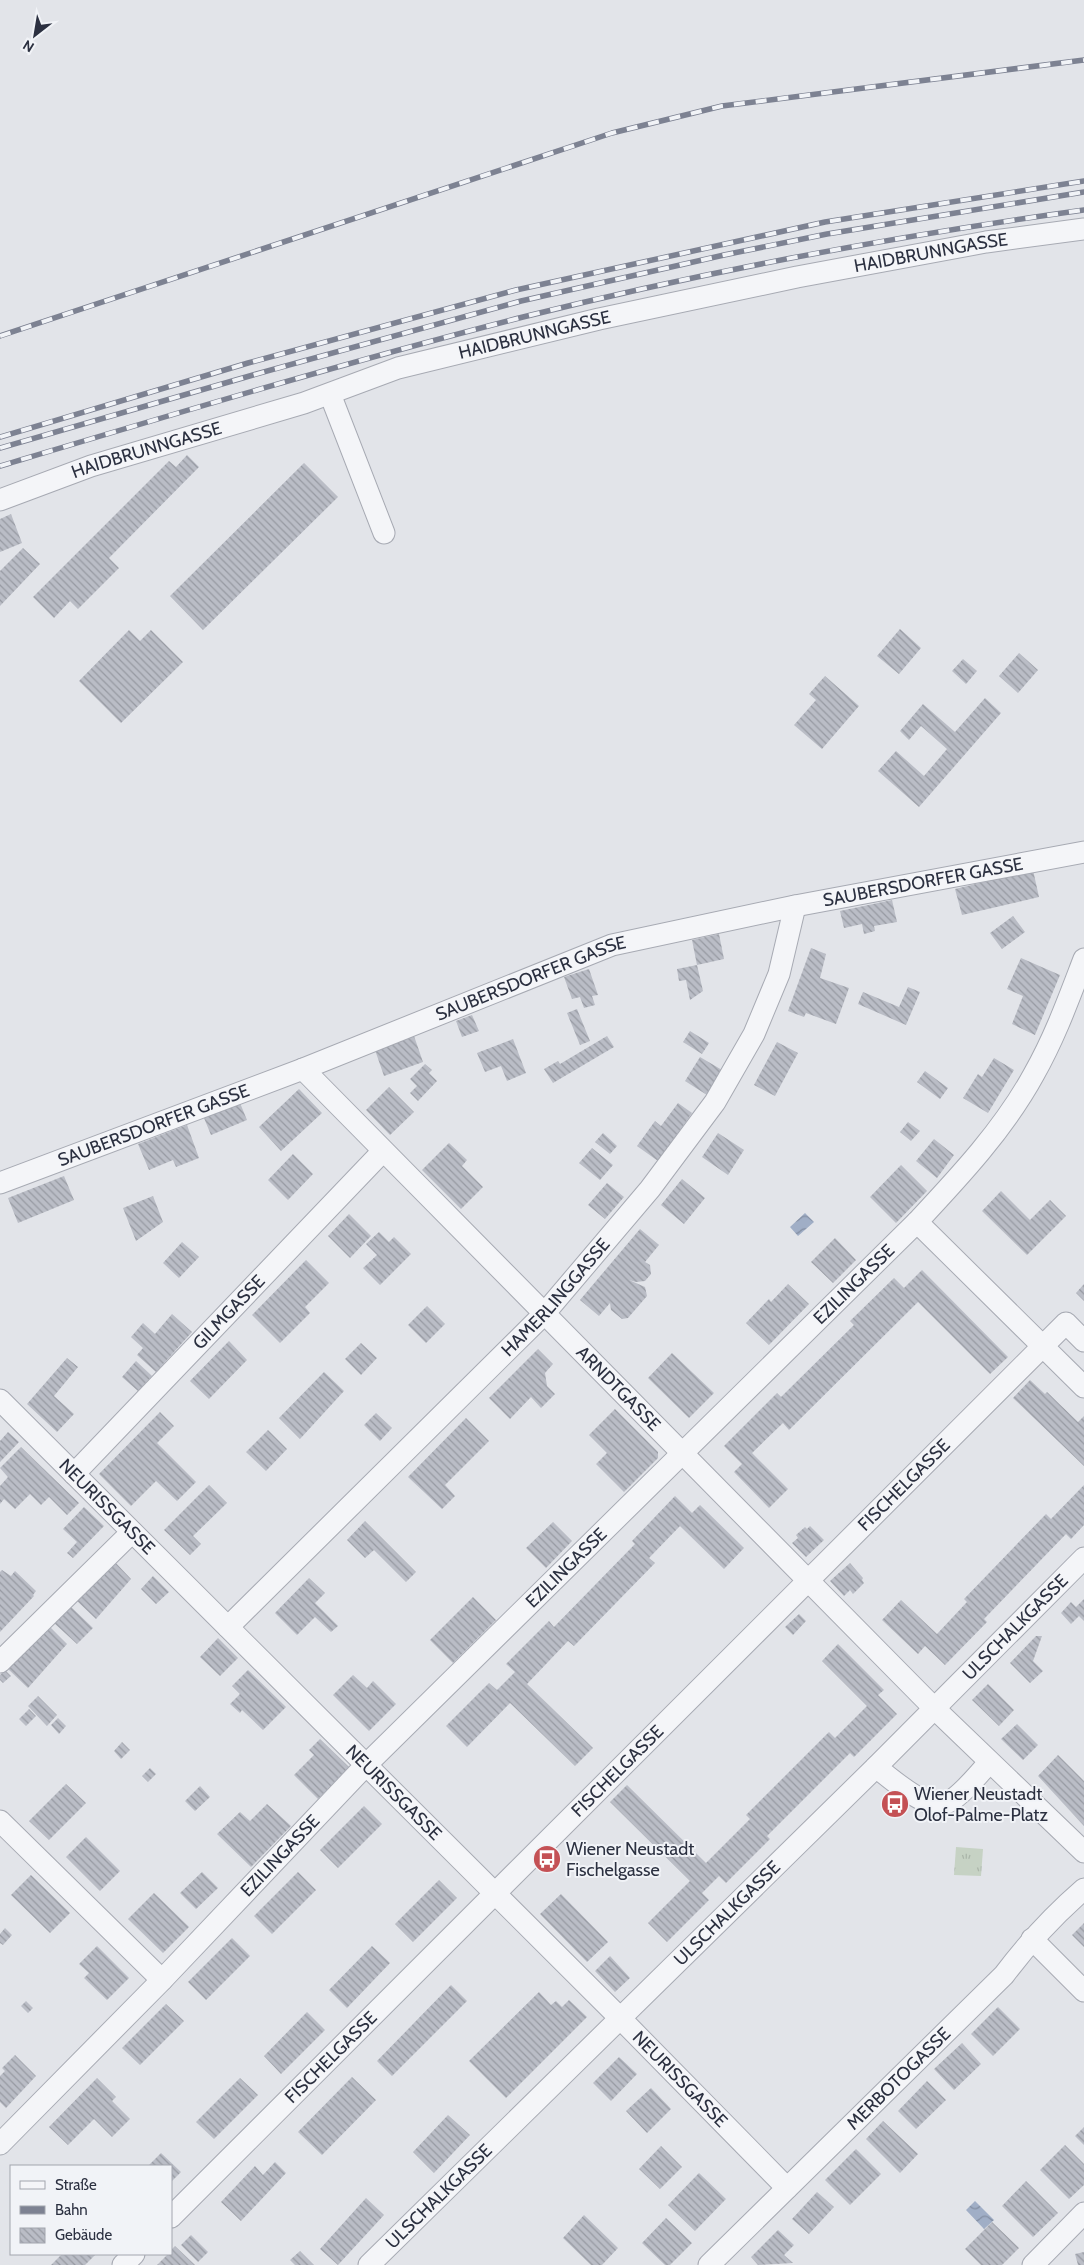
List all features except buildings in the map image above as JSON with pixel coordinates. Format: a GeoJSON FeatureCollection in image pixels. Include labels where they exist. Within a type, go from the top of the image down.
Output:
{"type":"FeatureCollection","features":[{"type":"Feature","properties":{"kind":"street","name":"HAIDBRUNNGASSE"},"geometry":{"type":"LineString","coordinates":[[0,500],[90,466],[330,394],[398,368],[599,318],[844,268],[986,242],[1084,230]]}},
{"type":"Feature","properties":{"kind":"street"},"geometry":{"type":"LineString","coordinates":[[330,394],[384,533]]}},
{"type":"Feature","properties":{"kind":"street","name":"SAUBERSDORFER GASSE"},"geometry":{"type":"LineString","coordinates":[[0,1183],[303,1070],[612,946],[795,906],[1084,852]]}},
{"type":"Feature","properties":{"kind":"street","name":"HAMERLINGGASSE"},"geometry":{"type":"LineString","coordinates":[[228,1628],[544,1314],[650,1189],[715,1102],[754,1034],[779,974],[795,906]]}},
{"type":"Feature","properties":{"kind":"street","name":"EZILINGASSE"},"geometry":{"type":"LineString","coordinates":[[0,2144],[162,1980],[366,1765],[917,1222],[1001,1126],[1034,1075],[1057,1030],[1084,958]]}},
{"type":"Feature","properties":{"kind":"street","name":"ARNDTGASSE"},"geometry":{"type":"LineString","coordinates":[[303,1070],[934,1708],[989,1763],[1084,1852]]}},
{"type":"Feature","properties":{"kind":"street","name":"GILMGASSE"},"geometry":{"type":"LineString","coordinates":[[74,1474],[383,1151]]}},
{"type":"Feature","properties":{"kind":"street"},"geometry":{"type":"LineString","coordinates":[[917,1222],[1084,1387]]}},
{"type":"Feature","properties":{"kind":"street","name":"FISCHELGASSE"},"geometry":{"type":"LineString","coordinates":[[172,2216],[1066,1323],[1084,1341]]}},
{"type":"Feature","properties":{"kind":"street","name":"NEURISSGASSE"},"geometry":{"type":"LineString","coordinates":[[0,1400],[496,1894],[787,2188]]}},
{"type":"Feature","properties":{"kind":"street"},"geometry":{"type":"LineString","coordinates":[[0,1662],[132,1532]]}},
{"type":"Feature","properties":{"kind":"street","name":"ULSCHALKGASSE"},"geometry":{"type":"LineString","coordinates":[[369,2265],[876,1767],[1084,1558]]}},
{"type":"Feature","properties":{"kind":"street"},"geometry":{"type":"LineString","coordinates":[[876,1767],[904,1789],[928,1802],[942,1805],[956,1798],[989,1763]]}},
{"type":"Feature","properties":{"kind":"street"},"geometry":{"type":"LineString","coordinates":[[0,1821],[162,1980]]}},
{"type":"Feature","properties":{"kind":"street","name":"MERBOTOGASSE"},"geometry":{"type":"LineString","coordinates":[[709,2265],[1004,1975],[1032,1938],[1084,1889]]}},
{"type":"Feature","properties":{"kind":"street"},"geometry":{"type":"LineString","coordinates":[[1032,1938],[1084,1991]]}},
{"type":"Feature","properties":{"kind":"street"},"geometry":{"type":"LineString","coordinates":[[1033,2265],[1084,2213]]}},
{"type":"Feature","properties":{"kind":"street"},"geometry":{"type":"LineString","coordinates":[[123,2265],[133,2255]]}},
{"type":"Feature","properties":{"kind":"green space"},"geometry":{"type":"Polygon","coordinates":[[[956,1847],[983,1849],[981,1876],[954,1875],[956,1847]]]}},
{"type":"Feature","properties":{"kind":"water"},"geometry":{"type":"Polygon","coordinates":[[[805,1213],[814,1222],[798,1236],[790,1227],[805,1213]]]}},
{"type":"Feature","properties":{"kind":"water"},"geometry":{"type":"Polygon","coordinates":[[[975,2201],[994,2220],[984,2229],[966,2210],[975,2201]]]}},
{"type":"Feature","properties":{"kind":"railway"},"geometry":{"type":"LineString","coordinates":[[0,336],[612,133],[722,106],[1084,60]]}},
{"type":"Feature","properties":{"kind":"railway"},"geometry":{"type":"LineString","coordinates":[[0,437],[248,363],[516,290],[825,222],[1084,181]]}},
{"type":"Feature","properties":{"kind":"railway"},"geometry":{"type":"LineString","coordinates":[[0,448],[253,375],[521,301],[724,255],[827,234],[1084,192]]}},
{"type":"Feature","properties":{"kind":"railway"},"geometry":{"type":"LineString","coordinates":[[0,466],[326,370],[592,300],[872,243],[1084,210]]}},
{"type":"Feature","properties":{"kind":"place","name":"Wiener Neustadt Olof-Palme-Platz"},"geometry":{"type":"Point","coordinates":[895,1804]}},
{"type":"Feature","properties":{"kind":"place","name":"Wiener Neustadt Fischelgasse"},"geometry":{"type":"Point","coordinates":[547,1859]}}]}
